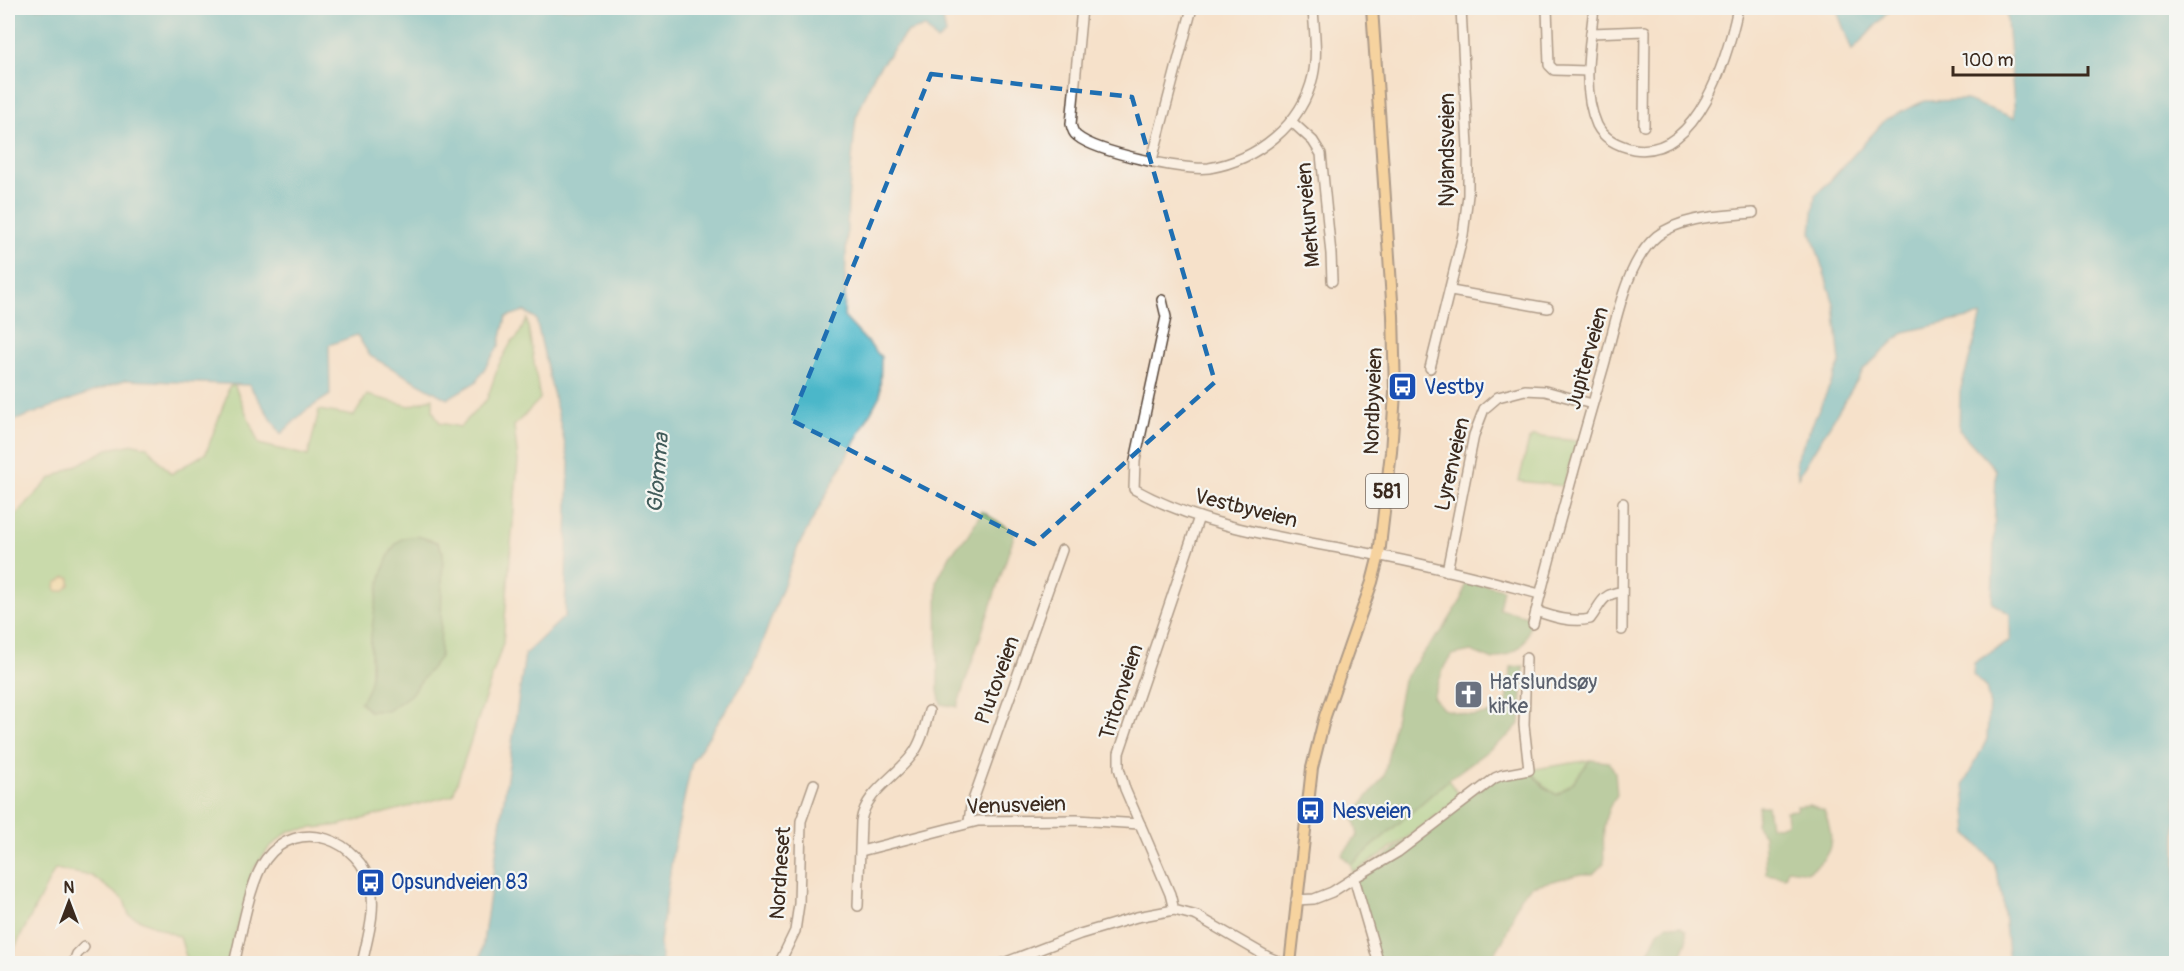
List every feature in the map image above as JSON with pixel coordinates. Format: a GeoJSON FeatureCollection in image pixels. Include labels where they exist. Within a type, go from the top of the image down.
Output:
{"type":"FeatureCollection","features":[{"type":"Feature","properties":{"kind":"main road","name":"Nordbyveien"},"geometry":{"type":"LineString","coordinates":[[1290,963],[1316,751],[1325,716],[1379,555],[1391,452],[1395,371],[1393,315],[1372,8]]}},
{"type":"Feature","properties":{"kind":"street"},"geometry":{"type":"LineString","coordinates":[[1082,8],[1071,124],[1076,135],[1109,150],[1178,167],[1194,168],[1228,164],[1246,157],[1262,148],[1291,121],[1303,102],[1313,75],[1315,48],[1313,8]]}},
{"type":"Feature","properties":{"kind":"street"},"geometry":{"type":"LineString","coordinates":[[1152,160],[1192,8]]}},
{"type":"Feature","properties":{"kind":"street","name":"Nylandsveien"},"geometry":{"type":"LineString","coordinates":[[1430,368],[1451,291],[1463,235],[1468,184],[1461,8]]}},
{"type":"Feature","properties":{"kind":"street"},"geometry":{"type":"LineString","coordinates":[[1547,8],[1548,62],[1551,68],[1588,71]]}},
{"type":"Feature","properties":{"kind":"street"},"geometry":{"type":"LineString","coordinates":[[1594,8],[1588,71],[1597,124],[1605,136],[1617,144],[1645,150],[1663,146],[1682,133],[1705,100],[1724,62],[1738,8]]}},
{"type":"Feature","properties":{"kind":"street"},"geometry":{"type":"LineString","coordinates":[[1591,33],[1645,32],[1644,126]]}},
{"type":"Feature","properties":{"kind":"street","name":"Merkurveien"},"geometry":{"type":"LineString","coordinates":[[1291,121],[1313,141],[1321,154],[1332,281]]}},
{"type":"Feature","properties":{"kind":"street","name":"Jupiterveien"},"geometry":{"type":"LineString","coordinates":[[1533,624],[1592,404],[1628,282],[1647,246],[1666,230],[1689,222],[1753,213]]}},
{"type":"Feature","properties":{"kind":"street"},"geometry":{"type":"LineString","coordinates":[[1451,291],[1548,308]]}},
{"type":"Feature","properties":{"kind":"street","name":"Vestbyveien"},"geometry":{"type":"LineString","coordinates":[[1162,300],[1166,316],[1135,461],[1134,489],[1199,518],[1379,555],[1540,594]]}},
{"type":"Feature","properties":{"kind":"street","name":"Lyrenveien"},"geometry":{"type":"LineString","coordinates":[[1447,571],[1474,435],[1484,409],[1498,397],[1525,390],[1545,391],[1592,404]]}},
{"type":"Feature","properties":{"kind":"street"},"geometry":{"type":"LineString","coordinates":[[1622,630],[1623,503]]}},
{"type":"Feature","properties":{"kind":"street","name":"Tritonveien"},"geometry":{"type":"LineString","coordinates":[[1174,910],[1170,894],[1121,777],[1120,748],[1199,518]]}},
{"type":"Feature","properties":{"kind":"street","name":"Plutoveien"},"geometry":{"type":"LineString","coordinates":[[969,822],[971,806],[1062,550]]}},
{"type":"Feature","properties":{"kind":"street"},"geometry":{"type":"LineString","coordinates":[[1536,611],[1552,617],[1580,621],[1590,619],[1598,603],[1605,597],[1621,592]]}},
{"type":"Feature","properties":{"kind":"street"},"geometry":{"type":"LineString","coordinates":[[1296,900],[1314,899],[1332,892],[1398,852],[1495,778],[1529,770],[1524,725],[1526,658]]}},
{"type":"Feature","properties":{"kind":"street"},"geometry":{"type":"LineString","coordinates":[[858,906],[861,821],[866,805],[873,794],[915,752],[929,711]]}},
{"type":"Feature","properties":{"kind":"street","name":"Nordneset"},"geometry":{"type":"LineString","coordinates":[[779,963],[795,931],[799,904],[800,825],[814,784]]}},
{"type":"Feature","properties":{"kind":"street","name":"Venusveien"},"geometry":{"type":"LineString","coordinates":[[861,851],[969,822],[1077,820],[1140,824]]}},
{"type":"Feature","properties":{"kind":"street"},"geometry":{"type":"LineString","coordinates":[[234,963],[255,883],[264,861],[273,851],[286,843],[311,836],[341,844],[355,855],[366,871],[371,886],[373,907],[362,963]]}},
{"type":"Feature","properties":{"kind":"street"},"geometry":{"type":"LineString","coordinates":[[1354,878],[1379,963]]}},
{"type":"Feature","properties":{"kind":"street"},"geometry":{"type":"LineString","coordinates":[[1001,963],[1080,934],[1137,917],[1174,910],[1197,916],[1269,957],[1285,963]]}},
{"type":"Feature","properties":{"kind":"street"},"geometry":{"type":"LineString","coordinates":[[73,963],[77,954],[84,947]]}},
{"type":"Feature","properties":{"kind":"highlighted area"},"geometry":{"type":"Polygon","coordinates":[[[931,74],[1132,97],[1215,382],[1034,544],[791,420],[931,74]]]}},
{"type":"Feature","properties":{"kind":"green space"},"geometry":{"type":"Polygon","coordinates":[[[527,319],[540,399],[514,426],[518,461],[503,643],[453,795],[340,825],[289,831],[269,848],[254,868],[227,963],[188,963],[180,937],[129,915],[124,900],[92,876],[55,869],[8,961],[8,523],[50,479],[108,449],[134,444],[147,447],[171,474],[206,453],[228,388],[234,384],[259,444],[308,456],[319,410],[354,416],[367,395],[410,406],[433,398],[433,411],[440,423],[460,427],[487,399],[499,364],[527,319]]]}},
{"type":"Feature","properties":{"kind":"green space"},"geometry":{"type":"Polygon","coordinates":[[[1533,436],[1577,441],[1563,486],[1519,481],[1529,440],[1533,436]]]}},
{"type":"Feature","properties":{"kind":"green space"},"geometry":{"type":"Polygon","coordinates":[[[982,511],[1015,533],[957,707],[941,704],[938,691],[937,580],[951,554],[967,536],[982,511]]]}},
{"type":"Feature","properties":{"kind":"green space"},"geometry":{"type":"Polygon","coordinates":[[[417,536],[437,542],[443,552],[440,657],[410,695],[388,711],[369,711],[360,702],[369,686],[374,612],[384,567],[396,544],[404,538],[417,536]]]}},
{"type":"Feature","properties":{"kind":"green space"},"geometry":{"type":"Polygon","coordinates":[[[1466,580],[1503,589],[1499,609],[1532,617],[1529,628],[1521,646],[1493,660],[1471,651],[1452,655],[1445,665],[1433,697],[1443,709],[1473,716],[1506,711],[1511,667],[1524,666],[1520,723],[1508,736],[1448,780],[1351,865],[1342,855],[1358,835],[1353,815],[1384,776],[1403,680],[1442,631],[1462,599],[1466,580]]]}},
{"type":"Feature","properties":{"kind":"green space"},"geometry":{"type":"Polygon","coordinates":[[[1590,760],[1573,783],[1557,795],[1545,787],[1529,770],[1590,760]]]}},
{"type":"Feature","properties":{"kind":"green space"},"geometry":{"type":"Polygon","coordinates":[[[1590,760],[1609,762],[1615,772],[1617,795],[1608,810],[1606,819],[1603,836],[1604,863],[1593,874],[1581,874],[1532,886],[1520,897],[1504,939],[1489,963],[1424,963],[1424,959],[1379,963],[1354,878],[1495,778],[1529,770],[1544,787],[1557,795],[1573,783],[1590,760]]]}},
{"type":"Feature","properties":{"kind":"green space"},"geometry":{"type":"Polygon","coordinates":[[[1448,780],[1461,797],[1401,842],[1353,873],[1351,865],[1448,780]]]}},
{"type":"Feature","properties":{"kind":"green space"},"geometry":{"type":"Polygon","coordinates":[[[1810,805],[1824,810],[1828,820],[1831,838],[1828,853],[1823,860],[1807,872],[1788,869],[1785,877],[1766,874],[1764,835],[1756,824],[1759,806],[1767,806],[1770,826],[1778,827],[1787,824],[1786,811],[1796,810],[1797,806],[1810,805]]]}},
{"type":"Feature","properties":{"kind":"green space"},"geometry":{"type":"Polygon","coordinates":[[[1667,925],[1680,926],[1686,931],[1687,941],[1678,963],[1643,963],[1658,932],[1667,925]]]}},
{"type":"Feature","properties":{"kind":"sand"},"geometry":{"type":"Polygon","coordinates":[[[66,577],[70,578],[70,585],[63,591],[57,591],[56,583],[66,577]]]}},
{"type":"Feature","properties":{"kind":"water","name":"Glomma"},"geometry":{"type":"Polygon","coordinates":[[[8,8],[948,8],[943,19],[946,34],[937,41],[925,27],[906,33],[875,73],[856,118],[848,201],[844,317],[881,357],[880,395],[798,547],[751,672],[692,762],[673,851],[660,943],[662,963],[480,963],[525,654],[565,616],[569,462],[536,319],[524,311],[506,317],[499,346],[476,382],[447,399],[370,356],[357,335],[329,345],[330,395],[305,411],[281,434],[249,385],[125,380],[8,423],[8,8]]]}},
{"type":"Feature","properties":{"kind":"water"},"geometry":{"type":"Polygon","coordinates":[[[1836,8],[1977,8],[1891,9],[1852,51],[1836,8]]]}},
{"type":"Feature","properties":{"kind":"water"},"geometry":{"type":"Polygon","coordinates":[[[2006,8],[2176,8],[2176,963],[2009,963],[2002,894],[1994,863],[1968,834],[1964,784],[1987,739],[1989,701],[1986,688],[1973,675],[1974,663],[2010,640],[2010,614],[1992,603],[1996,470],[1959,430],[1960,391],[1982,315],[1904,332],[1864,369],[1798,477],[1796,460],[1840,363],[1834,304],[1811,232],[1815,195],[1886,119],[1924,101],[1966,100],[2015,118],[2006,8]]]}},
{"type":"Feature","properties":{"kind":"place","name":"Vestby"},"geometry":{"type":"Point","coordinates":[1403,387]}},
{"type":"Feature","properties":{"kind":"place","name":"Hafslundsøy kirke"},"geometry":{"type":"Point","coordinates":[1468,694]}},
{"type":"Feature","properties":{"kind":"place","name":"Nesveien"},"geometry":{"type":"Point","coordinates":[1311,811]}},
{"type":"Feature","properties":{"kind":"place","name":"Opsundveien 83"},"geometry":{"type":"Point","coordinates":[370,882]}}]}
